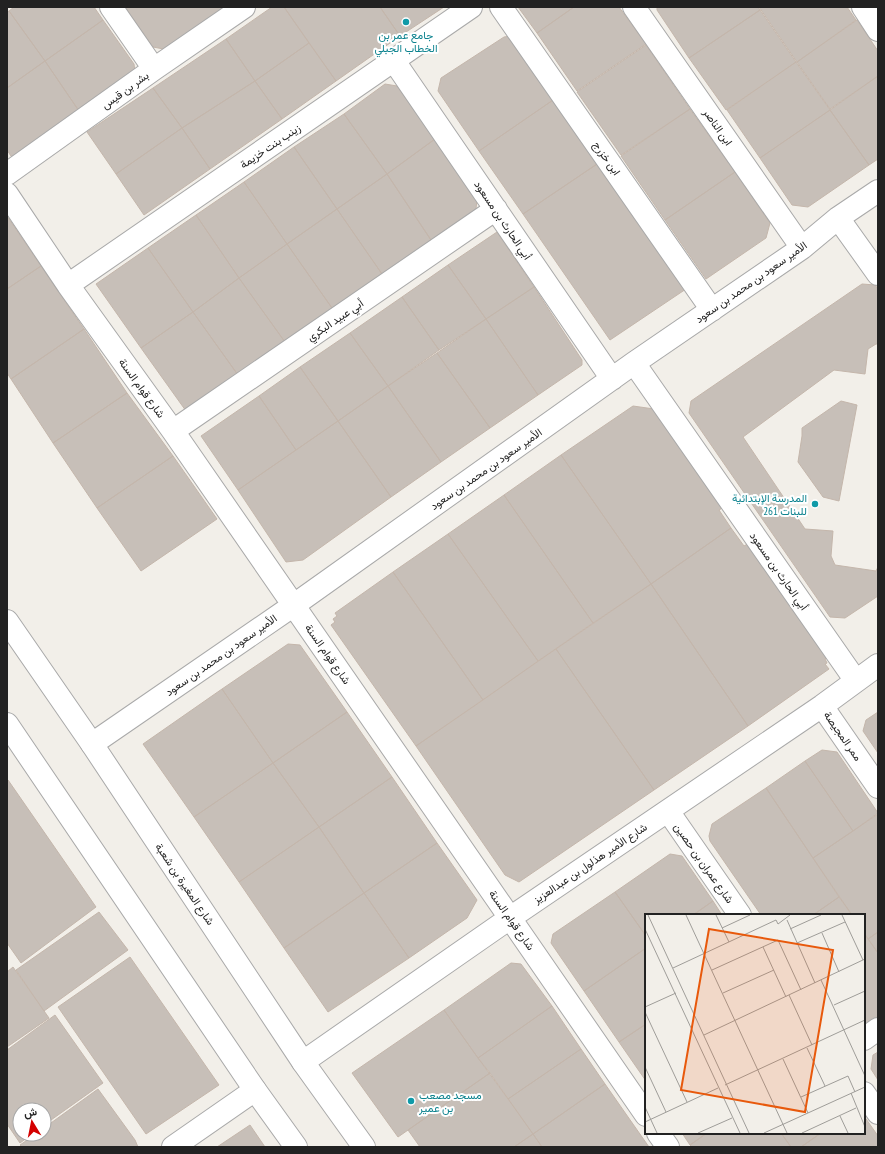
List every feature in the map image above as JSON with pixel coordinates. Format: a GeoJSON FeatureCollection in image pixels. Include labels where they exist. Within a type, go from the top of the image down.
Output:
{"type":"FeatureCollection","features":[{"type":"Feature","properties":{"kind":"street"},"geometry":{"type":"LineString","coordinates":[[111,7],[154,69]]}},
{"type":"Feature","properties":{"kind":"street","name":"بشر بن قيس"},"geometry":{"type":"LineString","coordinates":[[7,174],[244,7]]}},
{"type":"Feature","properties":{"kind":"street","name":"زينب بنت خزيمة"},"geometry":{"type":"LineString","coordinates":[[68,285],[471,7]]}},
{"type":"Feature","properties":{"kind":"street","name":"ابن خزرج"},"geometry":{"type":"LineString","coordinates":[[501,7],[712,310]]}},
{"type":"Feature","properties":{"kind":"street","name":"ابن الناصر"},"geometry":{"type":"LineString","coordinates":[[634,7],[802,248]]}},
{"type":"Feature","properties":{"kind":"street"},"geometry":{"type":"LineString","coordinates":[[863,7],[878,30]]}},
{"type":"Feature","properties":{"kind":"street","name":"أبي الحارث بن مسعود"},"geometry":{"type":"LineString","coordinates":[[394,61],[612,379]]}},
{"type":"Feature","properties":{"kind":"street","name":"الأمير سعود بن محمد بن سعود"},"geometry":{"type":"LineString","coordinates":[[92,744],[294,605],[634,363],[802,248],[838,218],[878,191]]}},
{"type":"Feature","properties":{"kind":"street","name":"شارع قوام السنة"},"geometry":{"type":"LineString","coordinates":[[7,194],[68,285],[173,431],[645,1114]]}},
{"type":"Feature","properties":{"kind":"street","name":"أبي عبيد البكري"},"geometry":{"type":"LineString","coordinates":[[173,431],[496,209]]}},
{"type":"Feature","properties":{"kind":"street"},"geometry":{"type":"LineString","coordinates":[[838,218],[878,274]]}},
{"type":"Feature","properties":{"kind":"street","name":"أبي الحارث بن مسعود"},"geometry":{"type":"LineString","coordinates":[[634,363],[856,680]]}},
{"type":"Feature","properties":{"kind":"street","name":"شارع المغيرة بن شعبة"},"geometry":{"type":"LineString","coordinates":[[7,621],[92,744],[303,1062],[364,1147]]}},
{"type":"Feature","properties":{"kind":"street","name":"شارع الأمير هذلول بن عبدالعزيز"},"geometry":{"type":"LineString","coordinates":[[303,1062],[510,918],[822,706],[878,665]]}},
{"type":"Feature","properties":{"kind":"street","name":"ممر المجيصة"},"geometry":{"type":"LineString","coordinates":[[822,706],[878,787]]}},
{"type":"Feature","properties":{"kind":"street"},"geometry":{"type":"LineString","coordinates":[[7,724],[255,1090],[296,1147]]}},
{"type":"Feature","properties":{"kind":"street","name":"شارع عمران بن حصين"},"geometry":{"type":"LineString","coordinates":[[668,811],[739,914]]}},
{"type":"Feature","properties":{"kind":"street"},"geometry":{"type":"LineString","coordinates":[[865,1038],[878,1029]]}},
{"type":"Feature","properties":{"kind":"street"},"geometry":{"type":"LineString","coordinates":[[173,1147],[255,1090]]}},
{"type":"Feature","properties":{"kind":"street"},"geometry":{"type":"LineString","coordinates":[[865,1094],[878,1113]]}},
{"type":"Feature","properties":{"kind":"street"},"geometry":{"type":"LineString","coordinates":[[659,1134],[668,1147]]}},
{"type":"Feature","properties":{"kind":"building"},"geometry":{"type":"Polygon","coordinates":[[[14,7],[94,7],[103,20],[45,61],[9,11],[14,7]]]}},
{"type":"Feature","properties":{"kind":"building"},"geometry":{"type":"Polygon","coordinates":[[[125,7],[227,7],[169,50],[153,47],[125,7]]]}},
{"type":"Feature","properties":{"kind":"building"},"geometry":{"type":"Polygon","coordinates":[[[272,7],[284,7],[309,43],[255,81],[226,39],[272,7]]]}},
{"type":"Feature","properties":{"kind":"building"},"geometry":{"type":"Polygon","coordinates":[[[284,7],[380,7],[400,36],[336,81],[284,7]]]}},
{"type":"Feature","properties":{"kind":"building","name":"جامع عمر بن الخطاب الجبلي"},"geometry":{"type":"Polygon","coordinates":[[[380,7],[444,7],[400,36],[380,7]]]}},
{"type":"Feature","properties":{"kind":"building"},"geometry":{"type":"Polygon","coordinates":[[[518,7],[574,7],[537,33],[518,7]]]}},
{"type":"Feature","properties":{"kind":"building"},"geometry":{"type":"Polygon","coordinates":[[[574,7],[619,7],[646,44],[577,91],[537,33],[574,7]]]}},
{"type":"Feature","properties":{"kind":"building"},"geometry":{"type":"Polygon","coordinates":[[[657,7],[758,7],[760,10],[689,58],[657,10],[657,7]]]}},
{"type":"Feature","properties":{"kind":"building"},"geometry":{"type":"Polygon","coordinates":[[[759,7],[847,7],[856,20],[797,62],[759,7]]]}},
{"type":"Feature","properties":{"kind":"building"},"geometry":{"type":"Polygon","coordinates":[[[760,10],[796,62],[726,110],[689,58],[760,10]]]}},
{"type":"Feature","properties":{"kind":"building"},"geometry":{"type":"Polygon","coordinates":[[[9,11],[45,61],[7,88],[7,12],[9,11]]]}},
{"type":"Feature","properties":{"kind":"building"},"geometry":{"type":"Polygon","coordinates":[[[103,20],[134,64],[135,72],[79,111],[45,61],[103,20]]]}},
{"type":"Feature","properties":{"kind":"building"},"geometry":{"type":"Polygon","coordinates":[[[857,20],[878,51],[878,76],[830,109],[797,62],[857,20]]]}},
{"type":"Feature","properties":{"kind":"building"},"geometry":{"type":"Polygon","coordinates":[[[511,36],[556,98],[479,151],[438,91],[441,78],[504,37],[511,36]]]}},
{"type":"Feature","properties":{"kind":"building"},"geometry":{"type":"Polygon","coordinates":[[[226,39],[255,81],[182,128],[153,88],[226,39]]]}},
{"type":"Feature","properties":{"kind":"building"},"geometry":{"type":"Polygon","coordinates":[[[309,43],[336,81],[282,119],[255,81],[309,43]]]}},
{"type":"Feature","properties":{"kind":"building"},"geometry":{"type":"Polygon","coordinates":[[[646,45],[690,109],[621,155],[577,92],[646,45]]]}},
{"type":"Feature","properties":{"kind":"building"},"geometry":{"type":"Polygon","coordinates":[[[45,61],[79,111],[13,159],[7,150],[7,88],[45,61]]]}},
{"type":"Feature","properties":{"kind":"building"},"geometry":{"type":"Polygon","coordinates":[[[796,62],[830,110],[760,158],[727,110],[796,62]]]}},
{"type":"Feature","properties":{"kind":"building"},"geometry":{"type":"Polygon","coordinates":[[[878,76],[878,159],[869,165],[830,110],[878,76]]]}},
{"type":"Feature","properties":{"kind":"building"},"geometry":{"type":"Polygon","coordinates":[[[255,81],[282,119],[210,169],[182,128],[255,81]]]}},
{"type":"Feature","properties":{"kind":"building"},"geometry":{"type":"Polygon","coordinates":[[[385,84],[397,86],[435,139],[387,174],[344,114],[385,84]]]}},
{"type":"Feature","properties":{"kind":"building"},"geometry":{"type":"Polygon","coordinates":[[[153,88],[182,128],[116,174],[87,132],[153,88]]]}},
{"type":"Feature","properties":{"kind":"building"},"geometry":{"type":"Polygon","coordinates":[[[556,98],[600,162],[523,214],[479,151],[556,98]]]}},
{"type":"Feature","properties":{"kind":"building"},"geometry":{"type":"Polygon","coordinates":[[[690,109],[735,172],[665,220],[621,156],[690,109]]]}},
{"type":"Feature","properties":{"kind":"building"},"geometry":{"type":"Polygon","coordinates":[[[830,110],[869,165],[808,207],[792,205],[760,158],[830,110]]]}},
{"type":"Feature","properties":{"kind":"building"},"geometry":{"type":"Polygon","coordinates":[[[344,114],[387,174],[337,209],[294,147],[344,114]]]}},
{"type":"Feature","properties":{"kind":"building"},"geometry":{"type":"Polygon","coordinates":[[[182,128],[210,169],[144,215],[116,174],[182,128]]]}},
{"type":"Feature","properties":{"kind":"building"},"geometry":{"type":"Polygon","coordinates":[[[435,139],[477,199],[476,209],[431,240],[387,174],[435,139]]]}},
{"type":"Feature","properties":{"kind":"building"},"geometry":{"type":"Polygon","coordinates":[[[294,147],[337,209],[287,244],[244,182],[294,147]]]}},
{"type":"Feature","properties":{"kind":"building"},"geometry":{"type":"Polygon","coordinates":[[[600,162],[686,289],[610,340],[523,214],[600,162]]]}},
{"type":"Feature","properties":{"kind":"building"},"geometry":{"type":"Polygon","coordinates":[[[735,172],[770,223],[766,238],[706,279],[665,220],[735,172]]]}},
{"type":"Feature","properties":{"kind":"building"},"geometry":{"type":"Polygon","coordinates":[[[387,174],[431,240],[382,274],[337,209],[387,174]]]}},
{"type":"Feature","properties":{"kind":"building"},"geometry":{"type":"Polygon","coordinates":[[[244,182],[287,244],[239,278],[196,215],[244,182]]]}},
{"type":"Feature","properties":{"kind":"building"},"geometry":{"type":"Polygon","coordinates":[[[337,209],[382,274],[332,308],[287,244],[337,209]]]}},
{"type":"Feature","properties":{"kind":"building"},"geometry":{"type":"Polygon","coordinates":[[[196,215],[239,278],[193,312],[148,248],[196,215]]]}},
{"type":"Feature","properties":{"kind":"building"},"geometry":{"type":"Polygon","coordinates":[[[7,216],[41,266],[7,289],[7,216]]]}},
{"type":"Feature","properties":{"kind":"building"},"geometry":{"type":"Polygon","coordinates":[[[497,232],[534,287],[486,319],[448,265],[497,232]]]}},
{"type":"Feature","properties":{"kind":"building"},"geometry":{"type":"Polygon","coordinates":[[[287,244],[332,308],[285,342],[239,278],[287,244]]]}},
{"type":"Feature","properties":{"kind":"building"},"geometry":{"type":"Polygon","coordinates":[[[148,248],[193,312],[141,348],[96,284],[148,248]]]}},
{"type":"Feature","properties":{"kind":"building"},"geometry":{"type":"Polygon","coordinates":[[[448,265],[486,319],[439,350],[402,297],[448,265]]]}},
{"type":"Feature","properties":{"kind":"building"},"geometry":{"type":"Polygon","coordinates":[[[41,266],[84,329],[11,379],[7,373],[7,289],[41,266]]]}},
{"type":"Feature","properties":{"kind":"building"},"geometry":{"type":"Polygon","coordinates":[[[239,278],[285,342],[238,375],[193,312],[239,278]]]}},
{"type":"Feature","properties":{"kind":"building","name":"المدرسة الإبتدائية 261 للبنات"},"geometry":{"type":"Polygon","coordinates":[[[862,284],[875,285],[878,289],[878,596],[845,618],[830,617],[689,413],[691,401],[862,284]]]}},
{"type":"Feature","properties":{"kind":"building"},"geometry":{"type":"Polygon","coordinates":[[[534,287],[582,360],[582,365],[538,395],[486,319],[534,287]]]}},
{"type":"Feature","properties":{"kind":"building"},"geometry":{"type":"Polygon","coordinates":[[[402,297],[439,350],[388,386],[350,333],[402,297]]]}},
{"type":"Feature","properties":{"kind":"building"},"geometry":{"type":"Polygon","coordinates":[[[193,312],[238,375],[186,411],[141,348],[193,312]]]}},
{"type":"Feature","properties":{"kind":"building"},"geometry":{"type":"Polygon","coordinates":[[[486,319],[538,395],[490,428],[437,353],[486,319]]]}},
{"type":"Feature","properties":{"kind":"building"},"geometry":{"type":"Polygon","coordinates":[[[84,329],[127,393],[53,443],[11,379],[84,329]]]}},
{"type":"Feature","properties":{"kind":"building"},"geometry":{"type":"Polygon","coordinates":[[[350,333],[388,386],[338,421],[300,367],[350,333]]]}},
{"type":"Feature","properties":{"kind":"building"},"geometry":{"type":"Polygon","coordinates":[[[878,344],[878,567],[876,571],[835,565],[831,556],[833,531],[805,529],[743,437],[834,370],[865,374],[868,349],[878,344]],[[841,401],[802,428],[798,462],[823,497],[839,501],[857,405],[841,401]]]}},
{"type":"Feature","properties":{"kind":"building"},"geometry":{"type":"Polygon","coordinates":[[[437,353],[490,428],[441,462],[388,386],[437,353]]]}},
{"type":"Feature","properties":{"kind":"building"},"geometry":{"type":"Polygon","coordinates":[[[300,367],[338,421],[296,450],[259,396],[300,367]]]}},
{"type":"Feature","properties":{"kind":"building"},"geometry":{"type":"Polygon","coordinates":[[[388,386],[441,462],[391,497],[338,421],[388,386]]]}},
{"type":"Feature","properties":{"kind":"building"},"geometry":{"type":"Polygon","coordinates":[[[127,393],[173,456],[97,508],[53,443],[127,393]]]}},
{"type":"Feature","properties":{"kind":"building"},"geometry":{"type":"Polygon","coordinates":[[[259,396],[296,450],[238,490],[201,436],[259,396]]]}},
{"type":"Feature","properties":{"kind":"building"},"geometry":{"type":"Polygon","coordinates":[[[633,406],[654,409],[724,507],[719,510],[731,528],[651,584],[561,455],[633,406]]]}},
{"type":"Feature","properties":{"kind":"building"},"geometry":{"type":"Polygon","coordinates":[[[338,421],[391,497],[303,560],[286,562],[238,490],[338,421]]]}},
{"type":"Feature","properties":{"kind":"building"},"geometry":{"type":"Polygon","coordinates":[[[561,455],[651,584],[593,623],[504,495],[561,455]]]}},
{"type":"Feature","properties":{"kind":"building"},"geometry":{"type":"Polygon","coordinates":[[[173,456],[217,519],[141,571],[97,508],[173,456]]]}},
{"type":"Feature","properties":{"kind":"building"},"geometry":{"type":"Polygon","coordinates":[[[504,495],[593,623],[538,661],[448,534],[504,495]]]}},
{"type":"Feature","properties":{"kind":"building"},"geometry":{"type":"Polygon","coordinates":[[[731,528],[744,546],[749,543],[829,656],[825,659],[827,663],[825,664],[829,669],[748,726],[651,584],[731,528]]]}},
{"type":"Feature","properties":{"kind":"building"},"geometry":{"type":"Polygon","coordinates":[[[448,534],[538,661],[483,700],[393,572],[448,534]]]}},
{"type":"Feature","properties":{"kind":"building"},"geometry":{"type":"Polygon","coordinates":[[[393,572],[483,700],[416,746],[331,625],[335,622],[333,619],[337,616],[335,613],[393,572]]]}},
{"type":"Feature","properties":{"kind":"building"},"geometry":{"type":"Polygon","coordinates":[[[651,584],[748,726],[654,790],[556,649],[651,584]]]}},
{"type":"Feature","properties":{"kind":"building"},"geometry":{"type":"Polygon","coordinates":[[[288,644],[300,645],[347,712],[273,763],[222,689],[288,644]]]}},
{"type":"Feature","properties":{"kind":"building"},"geometry":{"type":"Polygon","coordinates":[[[556,649],[654,790],[519,882],[505,875],[416,746],[556,649]]]}},
{"type":"Feature","properties":{"kind":"building"},"geometry":{"type":"Polygon","coordinates":[[[222,689],[273,763],[194,817],[143,744],[222,689]]]}},
{"type":"Feature","properties":{"kind":"building"},"geometry":{"type":"Polygon","coordinates":[[[347,712],[392,777],[319,827],[273,763],[347,712]]]}},
{"type":"Feature","properties":{"kind":"building"},"geometry":{"type":"Polygon","coordinates":[[[878,712],[878,753],[863,731],[866,720],[878,712]]]}},
{"type":"Feature","properties":{"kind":"building"},"geometry":{"type":"Polygon","coordinates":[[[822,750],[837,752],[878,813],[853,831],[805,761],[822,750]]]}},
{"type":"Feature","properties":{"kind":"building"},"geometry":{"type":"Polygon","coordinates":[[[805,761],[853,831],[813,858],[766,788],[805,761]]]}},
{"type":"Feature","properties":{"kind":"building"},"geometry":{"type":"Polygon","coordinates":[[[273,763],[319,827],[239,882],[194,817],[273,763]]]}},
{"type":"Feature","properties":{"kind":"building"},"geometry":{"type":"Polygon","coordinates":[[[392,777],[437,843],[364,893],[319,827],[392,777]]]}},
{"type":"Feature","properties":{"kind":"building"},"geometry":{"type":"Polygon","coordinates":[[[8,780],[96,907],[21,963],[7,943],[8,780]]]}},
{"type":"Feature","properties":{"kind":"building"},"geometry":{"type":"Polygon","coordinates":[[[766,788],[839,897],[814,914],[760,914],[710,841],[709,836],[712,824],[766,788]]]}},
{"type":"Feature","properties":{"kind":"building"},"geometry":{"type":"Polygon","coordinates":[[[878,814],[878,932],[868,939],[865,934],[865,914],[851,914],[813,858],[878,814]]]}},
{"type":"Feature","properties":{"kind":"building"},"geometry":{"type":"Polygon","coordinates":[[[319,827],[364,893],[284,948],[239,882],[319,827]]]}},
{"type":"Feature","properties":{"kind":"building"},"geometry":{"type":"Polygon","coordinates":[[[437,843],[477,900],[467,918],[409,958],[364,893],[437,843]]]}},
{"type":"Feature","properties":{"kind":"building"},"geometry":{"type":"Polygon","coordinates":[[[670,854],[682,856],[713,901],[694,914],[645,914],[645,935],[615,892],[670,854]]]}},
{"type":"Feature","properties":{"kind":"building"},"geometry":{"type":"Polygon","coordinates":[[[615,892],[645,935],[645,949],[584,991],[551,943],[553,934],[615,892]]]}},
{"type":"Feature","properties":{"kind":"building"},"geometry":{"type":"Polygon","coordinates":[[[364,893],[409,958],[328,1012],[284,948],[364,893]]]}},
{"type":"Feature","properties":{"kind":"building"},"geometry":{"type":"Polygon","coordinates":[[[839,897],[851,914],[814,914],[839,897]]]}},
{"type":"Feature","properties":{"kind":"building"},"geometry":{"type":"Polygon","coordinates":[[[713,901],[721,914],[694,914],[713,901]]]}},
{"type":"Feature","properties":{"kind":"building"},"geometry":{"type":"Polygon","coordinates":[[[99,912],[128,950],[44,1011],[16,970],[99,912]]]}},
{"type":"Feature","properties":{"kind":"building"},"geometry":{"type":"Polygon","coordinates":[[[878,932],[878,953],[868,939],[878,932]]]}},
{"type":"Feature","properties":{"kind":"building"},"geometry":{"type":"Polygon","coordinates":[[[865,934],[878,953],[878,1018],[865,1026],[865,934]]]}},
{"type":"Feature","properties":{"kind":"building"},"geometry":{"type":"Polygon","coordinates":[[[645,949],[645,1025],[619,1042],[584,991],[645,949]]]}},
{"type":"Feature","properties":{"kind":"building"},"geometry":{"type":"Polygon","coordinates":[[[130,957],[219,1085],[146,1134],[58,1007],[130,957]]]}},
{"type":"Feature","properties":{"kind":"building"},"geometry":{"type":"Polygon","coordinates":[[[511,963],[521,964],[552,1006],[478,1058],[444,1010],[511,963]]]}},
{"type":"Feature","properties":{"kind":"building"},"geometry":{"type":"Polygon","coordinates":[[[13,967],[49,1018],[7,1047],[7,972],[13,967]]]}},
{"type":"Feature","properties":{"kind":"building"},"geometry":{"type":"Polygon","coordinates":[[[552,1006],[581,1049],[508,1099],[478,1058],[552,1006]]]}},
{"type":"Feature","properties":{"kind":"building","name":"مسجد مصعب بن عمير"},"geometry":{"type":"Polygon","coordinates":[[[444,1010],[490,1073],[398,1137],[352,1073],[444,1010]]]}},
{"type":"Feature","properties":{"kind":"building"},"geometry":{"type":"Polygon","coordinates":[[[55,1015],[103,1083],[52,1119],[52,1102],[12,1102],[12,1131],[7,1124],[7,1050],[55,1015]]]}},
{"type":"Feature","properties":{"kind":"building"},"geometry":{"type":"Polygon","coordinates":[[[645,1025],[645,1080],[619,1042],[645,1025]]]}},
{"type":"Feature","properties":{"kind":"building"},"geometry":{"type":"Polygon","coordinates":[[[581,1049],[605,1084],[533,1134],[508,1099],[581,1049]]]}},
{"type":"Feature","properties":{"kind":"building"},"geometry":{"type":"Polygon","coordinates":[[[878,1052],[878,1080],[871,1069],[873,1055],[878,1052]]]}},
{"type":"Feature","properties":{"kind":"building"},"geometry":{"type":"Polygon","coordinates":[[[490,1073],[533,1134],[514,1147],[420,1147],[408,1130],[490,1073]]]}},
{"type":"Feature","properties":{"kind":"building"},"geometry":{"type":"Polygon","coordinates":[[[605,1084],[649,1147],[542,1147],[533,1134],[605,1084]]]}},
{"type":"Feature","properties":{"kind":"building"},"geometry":{"type":"Polygon","coordinates":[[[98,1089],[135,1140],[138,1147],[22,1147],[20,1145],[24,1142],[52,1142],[52,1122],[98,1089]]]}},
{"type":"Feature","properties":{"kind":"building"},"geometry":{"type":"Polygon","coordinates":[[[865,1117],[878,1136],[878,1147],[801,1147],[820,1134],[865,1134],[865,1117]]]}},
{"type":"Feature","properties":{"kind":"building"},"geometry":{"type":"Polygon","coordinates":[[[250,1125],[265,1147],[217,1147],[250,1125]]]}},
{"type":"Feature","properties":{"kind":"building"},"geometry":{"type":"Polygon","coordinates":[[[533,1134],[542,1147],[514,1147],[533,1134]]]}},
{"type":"Feature","properties":{"kind":"building"},"geometry":{"type":"Polygon","coordinates":[[[683,1134],[706,1134],[690,1145],[683,1134]]]}},
{"type":"Feature","properties":{"kind":"building"},"geometry":{"type":"Polygon","coordinates":[[[706,1134],[782,1134],[791,1147],[692,1147],[690,1145],[706,1134]]]}},
{"type":"Feature","properties":{"kind":"building"},"geometry":{"type":"Polygon","coordinates":[[[782,1134],[820,1134],[801,1147],[791,1147],[782,1134]]]}},
{"type":"Feature","properties":{"kind":"place","name":"جامع عمر بن الخطاب الجبلي"},"geometry":{"type":"Point","coordinates":[406,22]}},
{"type":"Feature","properties":{"kind":"place","name":"المدرسة الإبتدائية 261 للبنات"},"geometry":{"type":"Point","coordinates":[815,504]}},
{"type":"Feature","properties":{"kind":"place","name":"مسجد مصعب بن عمير"},"geometry":{"type":"Point","coordinates":[411,1101]}}]}
